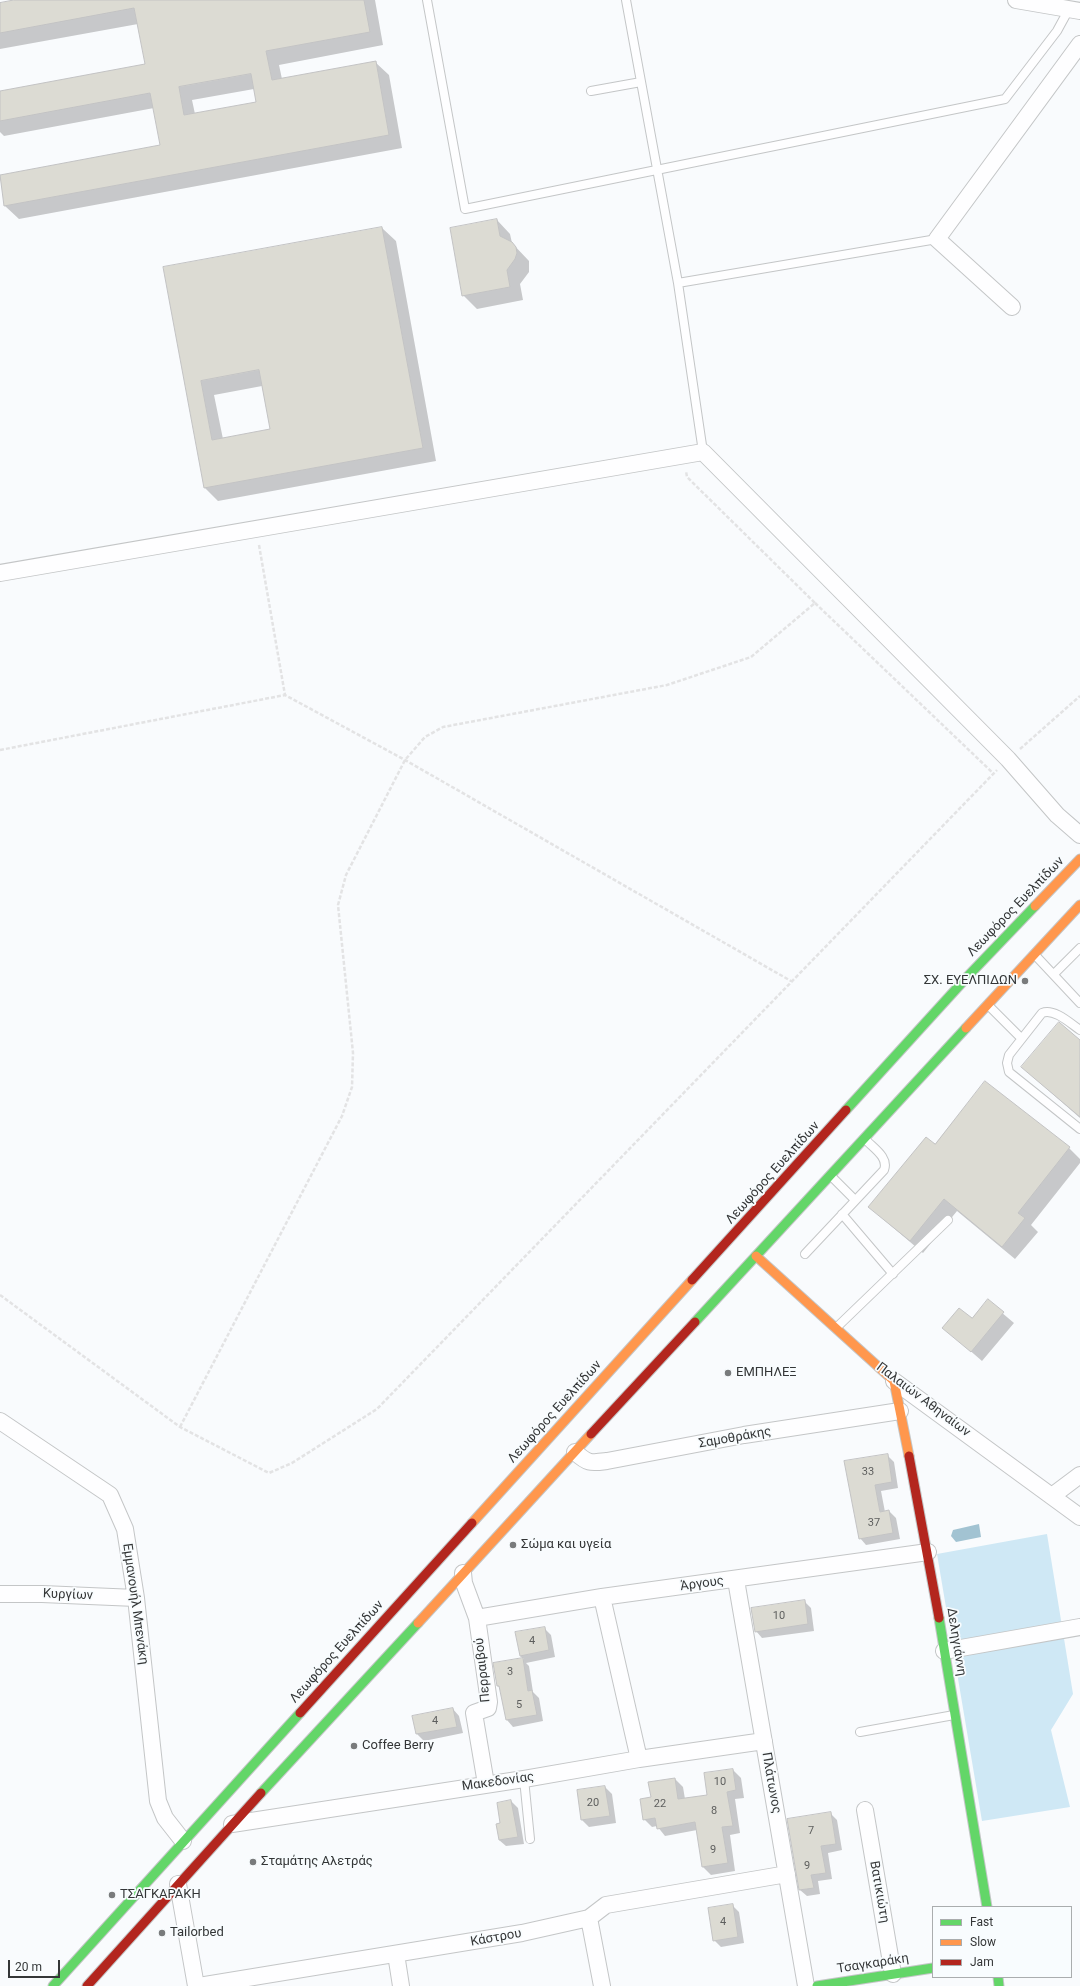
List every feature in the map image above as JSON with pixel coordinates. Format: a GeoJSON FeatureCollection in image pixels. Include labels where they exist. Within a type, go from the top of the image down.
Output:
{"type":"FeatureCollection","features":[{"type":"Feature","properties":{"kind":"main road","name":"Λεωφόρος Ευελπίδων"},"geometry":{"type":"LineString","coordinates":[[53,1986],[968,976],[1080,859]]}},
{"type":"Feature","properties":{"kind":"main road"},"geometry":{"type":"LineString","coordinates":[[87,1986],[232,1824],[1080,905]]}},
{"type":"Feature","properties":{"kind":"main road","name":"Παλαιών Αθηναίων"},"geometry":{"type":"LineString","coordinates":[[756,1256],[894,1381]]}},
{"type":"Feature","properties":{"kind":"main road","name":"Δεληγιάννη"},"geometry":{"type":"LineString","coordinates":[[894,1381],[928,1552],[987,1906]]}},
{"type":"Feature","properties":{"kind":"main road","name":"Τσαγκαράκη"},"geometry":{"type":"LineString","coordinates":[[817,1986],[932,1968]]}},
{"type":"Feature","properties":{"kind":"street"},"geometry":{"type":"LineString","coordinates":[[1016,0],[1075,10]]}},
{"type":"Feature","properties":{"kind":"street"},"geometry":{"type":"LineString","coordinates":[[1012,307],[937,239],[1080,44]]}},
{"type":"Feature","properties":{"kind":"street"},"geometry":{"type":"LineString","coordinates":[[0,573],[703,452],[1008,759],[1058,815],[1080,835]]}},
{"type":"Feature","properties":{"kind":"street","name":"Παλαιών Αθηναίων"},"geometry":{"type":"LineString","coordinates":[[894,1381],[1080,1517]]}},
{"type":"Feature","properties":{"kind":"street","name":"Σαμοθράκης"},"geometry":{"type":"LineString","coordinates":[[575,1452],[584,1461],[590,1463],[607,1461],[744,1435],[900,1411]]}},
{"type":"Feature","properties":{"kind":"street","name":"Εμμανουήλ Μπενάκη"},"geometry":{"type":"LineString","coordinates":[[0,1421],[110,1495],[125,1529],[136,1598],[158,1801],[165,1818],[183,1841]]}},
{"type":"Feature","properties":{"kind":"street"},"geometry":{"type":"LineString","coordinates":[[1052,1496],[1080,1475]]}},
{"type":"Feature","properties":{"kind":"street","name":"Άργους"},"geometry":{"type":"LineString","coordinates":[[477,1618],[602,1597],[736,1580],[928,1552]]}},
{"type":"Feature","properties":{"kind":"street","name":"Περραιβού"},"geometry":{"type":"LineString","coordinates":[[463,1574],[464,1583],[477,1618],[489,1702],[488,1708],[474,1713],[486,1784]]}},
{"type":"Feature","properties":{"kind":"street","name":"Πλάτωνος"},"geometry":{"type":"LineString","coordinates":[[736,1580],[806,1986]]}},
{"type":"Feature","properties":{"kind":"street","name":"Κυργίων"},"geometry":{"type":"LineString","coordinates":[[0,1594],[42,1594],[136,1598]]}},
{"type":"Feature","properties":{"kind":"street"},"geometry":{"type":"LineString","coordinates":[[602,1597],[639,1759]]}},
{"type":"Feature","properties":{"kind":"street"},"geometry":{"type":"LineString","coordinates":[[944,1651],[1080,1627]]}},
{"type":"Feature","properties":{"kind":"street","name":"Μακεδονίας"},"geometry":{"type":"LineString","coordinates":[[232,1824],[524,1779],[639,1759],[764,1741]]}},
{"type":"Feature","properties":{"kind":"street","name":"Βατικιώτη"},"geometry":{"type":"LineString","coordinates":[[866,1810],[893,1974]]}},
{"type":"Feature","properties":{"kind":"street","name":"Κάστρου"},"geometry":{"type":"LineString","coordinates":[[199,1986],[522,1933],[589,1918],[606,1904],[787,1874]]}},
{"type":"Feature","properties":{"kind":"street"},"geometry":{"type":"LineString","coordinates":[[178,1884],[196,1986]]}},
{"type":"Feature","properties":{"kind":"street"},"geometry":{"type":"LineString","coordinates":[[589,1918],[602,1986]]}},
{"type":"Feature","properties":{"kind":"street"},"geometry":{"type":"LineString","coordinates":[[396,1954],[401,1986]]}},
{"type":"Feature","properties":{"kind":"lane"},"geometry":{"type":"LineString","coordinates":[[427,0],[464,209],[1004,99],[1075,10]]}},
{"type":"Feature","properties":{"kind":"lane"},"geometry":{"type":"LineString","coordinates":[[626,0],[656,171],[678,283],[703,452]]}},
{"type":"Feature","properties":{"kind":"lane"},"geometry":{"type":"LineString","coordinates":[[591,91],[641,82]]}},
{"type":"Feature","properties":{"kind":"lane"},"geometry":{"type":"LineString","coordinates":[[678,283],[937,239]]}},
{"type":"Feature","properties":{"kind":"lane"},"geometry":{"type":"LineString","coordinates":[[1054,974],[1080,948]]}},
{"type":"Feature","properties":{"kind":"lane"},"geometry":{"type":"LineString","coordinates":[[1034,954],[1080,1003]]}},
{"type":"Feature","properties":{"kind":"lane"},"geometry":{"type":"LineString","coordinates":[[988,1004],[1021,1038]]}},
{"type":"Feature","properties":{"kind":"lane"},"geometry":{"type":"LineString","coordinates":[[1080,1030],[1052,1012],[1046,1011],[1042,1013],[1021,1038],[1009,1055],[1007,1063],[1009,1072],[1080,1129]]}},
{"type":"Feature","properties":{"kind":"lane"},"geometry":{"type":"LineString","coordinates":[[805,1254],[884,1170],[886,1164],[885,1159],[864,1138]]}},
{"type":"Feature","properties":{"kind":"lane"},"geometry":{"type":"LineString","coordinates":[[830,1175],[855,1200]]}},
{"type":"Feature","properties":{"kind":"lane"},"geometry":{"type":"LineString","coordinates":[[842,1214],[893,1274]]}},
{"type":"Feature","properties":{"kind":"lane"},"geometry":{"type":"LineString","coordinates":[[835,1329],[948,1220]]}},
{"type":"Feature","properties":{"kind":"lane"},"geometry":{"type":"LineString","coordinates":[[860,1732],[955,1715]]}},
{"type":"Feature","properties":{"kind":"lane"},"geometry":{"type":"LineString","coordinates":[[524,1779],[530,1839]]}},
{"type":"Feature","properties":{"kind":"path"},"geometry":{"type":"LineString","coordinates":[[683,455],[687,477],[815,603],[994,774]]}},
{"type":"Feature","properties":{"kind":"path"},"geometry":{"type":"LineString","coordinates":[[257,529],[285,695]]}},
{"type":"Feature","properties":{"kind":"path"},"geometry":{"type":"LineString","coordinates":[[180,1427],[345,1108],[352,1087],[353,1053],[338,905],[346,875],[405,760],[425,737],[443,727],[667,685],[751,657],[815,603]]}},
{"type":"Feature","properties":{"kind":"path"},"geometry":{"type":"LineString","coordinates":[[0,750],[285,695],[405,760],[791,981]]}},
{"type":"Feature","properties":{"kind":"path"},"geometry":{"type":"LineString","coordinates":[[0,1295],[180,1427],[270,1473],[292,1463],[377,1409],[1008,759],[1080,696]]}},
{"type":"Feature","properties":{"kind":"shaded area"},"geometry":{"type":"Polygon","coordinates":[[[979,1524],[981,1537],[956,1542],[951,1536],[953,1530],[979,1524]]]}},
{"type":"Feature","properties":{"kind":"shaded area"},"geometry":{"type":"Polygon","coordinates":[[[1047,1534],[1073,1694],[1051,1730],[1070,1807],[982,1821],[937,1554],[1047,1534]]]}},
{"type":"Feature","properties":{"kind":"building"},"geometry":{"type":"Polygon","coordinates":[[[14,0],[364,0],[370,32],[266,51],[272,80],[376,61],[389,135],[4,206],[0,175],[160,145],[150,93],[0,121],[0,91],[145,64],[134,8],[0,33],[0,3],[14,0]],[[251,74],[179,87],[184,115],[256,102],[251,74]]]}},
{"type":"Feature","properties":{"kind":"building"},"geometry":{"type":"Polygon","coordinates":[[[497,219],[500,236],[512,242],[516,247],[517,253],[515,259],[507,270],[510,287],[462,296],[450,228],[497,219]]]}},
{"type":"Feature","properties":{"kind":"building"},"geometry":{"type":"Polygon","coordinates":[[[382,227],[423,448],[204,488],[163,267],[382,227]],[[259,370],[201,381],[212,440],[270,429],[259,370]]]}},
{"type":"Feature","properties":{"kind":"building"},"geometry":{"type":"Polygon","coordinates":[[[1059,1022],[1080,1040],[1080,1117],[1021,1067],[1059,1022]]]}},
{"type":"Feature","properties":{"kind":"building"},"geometry":{"type":"Polygon","coordinates":[[[985,1081],[1070,1147],[1018,1213],[1025,1218],[1002,1247],[944,1199],[910,1241],[868,1207],[926,1137],[935,1144],[985,1081]]]}},
{"type":"Feature","properties":{"kind":"building"},"geometry":{"type":"Polygon","coordinates":[[[988,1299],[1004,1312],[971,1352],[942,1328],[959,1308],[972,1318],[988,1299]]]}},
{"type":"Feature","properties":{"kind":"building"},"geometry":{"type":"Polygon","coordinates":[[[888,1454],[892,1482],[875,1485],[880,1512],[889,1510],[893,1533],[859,1539],[844,1461],[888,1454]]]}},
{"type":"Feature","properties":{"kind":"building"},"geometry":{"type":"Polygon","coordinates":[[[805,1600],[808,1624],[755,1632],[751,1608],[805,1600]]]}},
{"type":"Feature","properties":{"kind":"building"},"geometry":{"type":"Polygon","coordinates":[[[545,1627],[549,1650],[520,1656],[515,1632],[545,1627]]]}},
{"type":"Feature","properties":{"kind":"building"},"geometry":{"type":"Polygon","coordinates":[[[523,1658],[528,1691],[532,1690],[537,1715],[506,1720],[499,1686],[497,1686],[493,1663],[523,1658]]]}},
{"type":"Feature","properties":{"kind":"building"},"geometry":{"type":"Polygon","coordinates":[[[453,1708],[457,1727],[416,1734],[412,1716],[453,1708]]]}},
{"type":"Feature","properties":{"kind":"building"},"geometry":{"type":"Polygon","coordinates":[[[733,1769],[736,1790],[727,1792],[733,1826],[722,1827],[728,1863],[702,1867],[695,1822],[657,1829],[655,1818],[643,1820],[640,1799],[651,1797],[648,1782],[675,1778],[678,1799],[707,1795],[704,1773],[733,1769]]]}},
{"type":"Feature","properties":{"kind":"building"},"geometry":{"type":"Polygon","coordinates":[[[605,1786],[610,1816],[581,1820],[577,1790],[605,1786]]]}},
{"type":"Feature","properties":{"kind":"building"},"geometry":{"type":"Polygon","coordinates":[[[511,1800],[518,1837],[499,1840],[496,1824],[500,1823],[497,1803],[511,1800]]]}},
{"type":"Feature","properties":{"kind":"building"},"geometry":{"type":"Polygon","coordinates":[[[831,1812],[836,1844],[821,1846],[826,1873],[811,1875],[814,1888],[799,1890],[787,1819],[831,1812]]]}},
{"type":"Feature","properties":{"kind":"building"},"geometry":{"type":"Polygon","coordinates":[[[733,1904],[738,1937],[713,1941],[708,1908],[733,1904]]]}},
{"type":"Feature","properties":{"kind":"traffic: fast"},"geometry":{"type":"LineString","coordinates":[[846,1110],[968,976],[1035,906]]}},
{"type":"Feature","properties":{"kind":"traffic: fast"},"geometry":{"type":"LineString","coordinates":[[695,1322],[966,1028]]}},
{"type":"Feature","properties":{"kind":"traffic: fast"},"geometry":{"type":"LineString","coordinates":[[939,1618],[987,1906]]}},
{"type":"Feature","properties":{"kind":"traffic: fast"},"geometry":{"type":"LineString","coordinates":[[261,1793],[418,1623]]}},
{"type":"Feature","properties":{"kind":"traffic: fast"},"geometry":{"type":"LineString","coordinates":[[53,1986],[300,1713]]}},
{"type":"Feature","properties":{"kind":"traffic: fast"},"geometry":{"type":"LineString","coordinates":[[817,1986],[932,1968]]}},
{"type":"Feature","properties":{"kind":"traffic: fast"},"geometry":{"type":"LineString","coordinates":[[998,1978],[999,1986]]}},
{"type":"Feature","properties":{"kind":"traffic: slow"},"geometry":{"type":"LineString","coordinates":[[1035,906],[1080,859]]}},
{"type":"Feature","properties":{"kind":"traffic: slow"},"geometry":{"type":"LineString","coordinates":[[966,1028],[1080,905]]}},
{"type":"Feature","properties":{"kind":"traffic: slow"},"geometry":{"type":"LineString","coordinates":[[756,1256],[894,1381],[909,1456]]}},
{"type":"Feature","properties":{"kind":"traffic: slow"},"geometry":{"type":"LineString","coordinates":[[472,1523],[692,1280]]}},
{"type":"Feature","properties":{"kind":"traffic: slow"},"geometry":{"type":"LineString","coordinates":[[418,1623],[591,1434]]}},
{"type":"Feature","properties":{"kind":"traffic: jam"},"geometry":{"type":"LineString","coordinates":[[692,1280],[846,1110]]}},
{"type":"Feature","properties":{"kind":"traffic: jam"},"geometry":{"type":"LineString","coordinates":[[591,1434],[695,1322]]}},
{"type":"Feature","properties":{"kind":"traffic: jam"},"geometry":{"type":"LineString","coordinates":[[909,1456],[939,1618]]}},
{"type":"Feature","properties":{"kind":"traffic: jam"},"geometry":{"type":"LineString","coordinates":[[300,1713],[472,1523]]}},
{"type":"Feature","properties":{"kind":"traffic: jam"},"geometry":{"type":"LineString","coordinates":[[87,1986],[261,1793]]}},
{"type":"Feature","properties":{"kind":"place","name":"ΣΧ. ΕΥΕΛΠΙΔΩΝ"},"geometry":{"type":"Point","coordinates":[1025,981]}},
{"type":"Feature","properties":{"kind":"place","name":"ΕΜΠΗΛΕΞ"},"geometry":{"type":"Point","coordinates":[728,1373]}},
{"type":"Feature","properties":{"kind":"place","name":"Σώμα και υγεία"},"geometry":{"type":"Point","coordinates":[513,1545]}},
{"type":"Feature","properties":{"kind":"place","name":"Coffee Berry"},"geometry":{"type":"Point","coordinates":[354,1746]}},
{"type":"Feature","properties":{"kind":"place","name":"Σταμάτης Αλετράς"},"geometry":{"type":"Point","coordinates":[253,1862]}},
{"type":"Feature","properties":{"kind":"place","name":"ΤΣΑΓΚΑΡΑΚΗ"},"geometry":{"type":"Point","coordinates":[112,1895]}},
{"type":"Feature","properties":{"kind":"place","name":"Tailorbed"},"geometry":{"type":"Point","coordinates":[162,1933]}}]}
